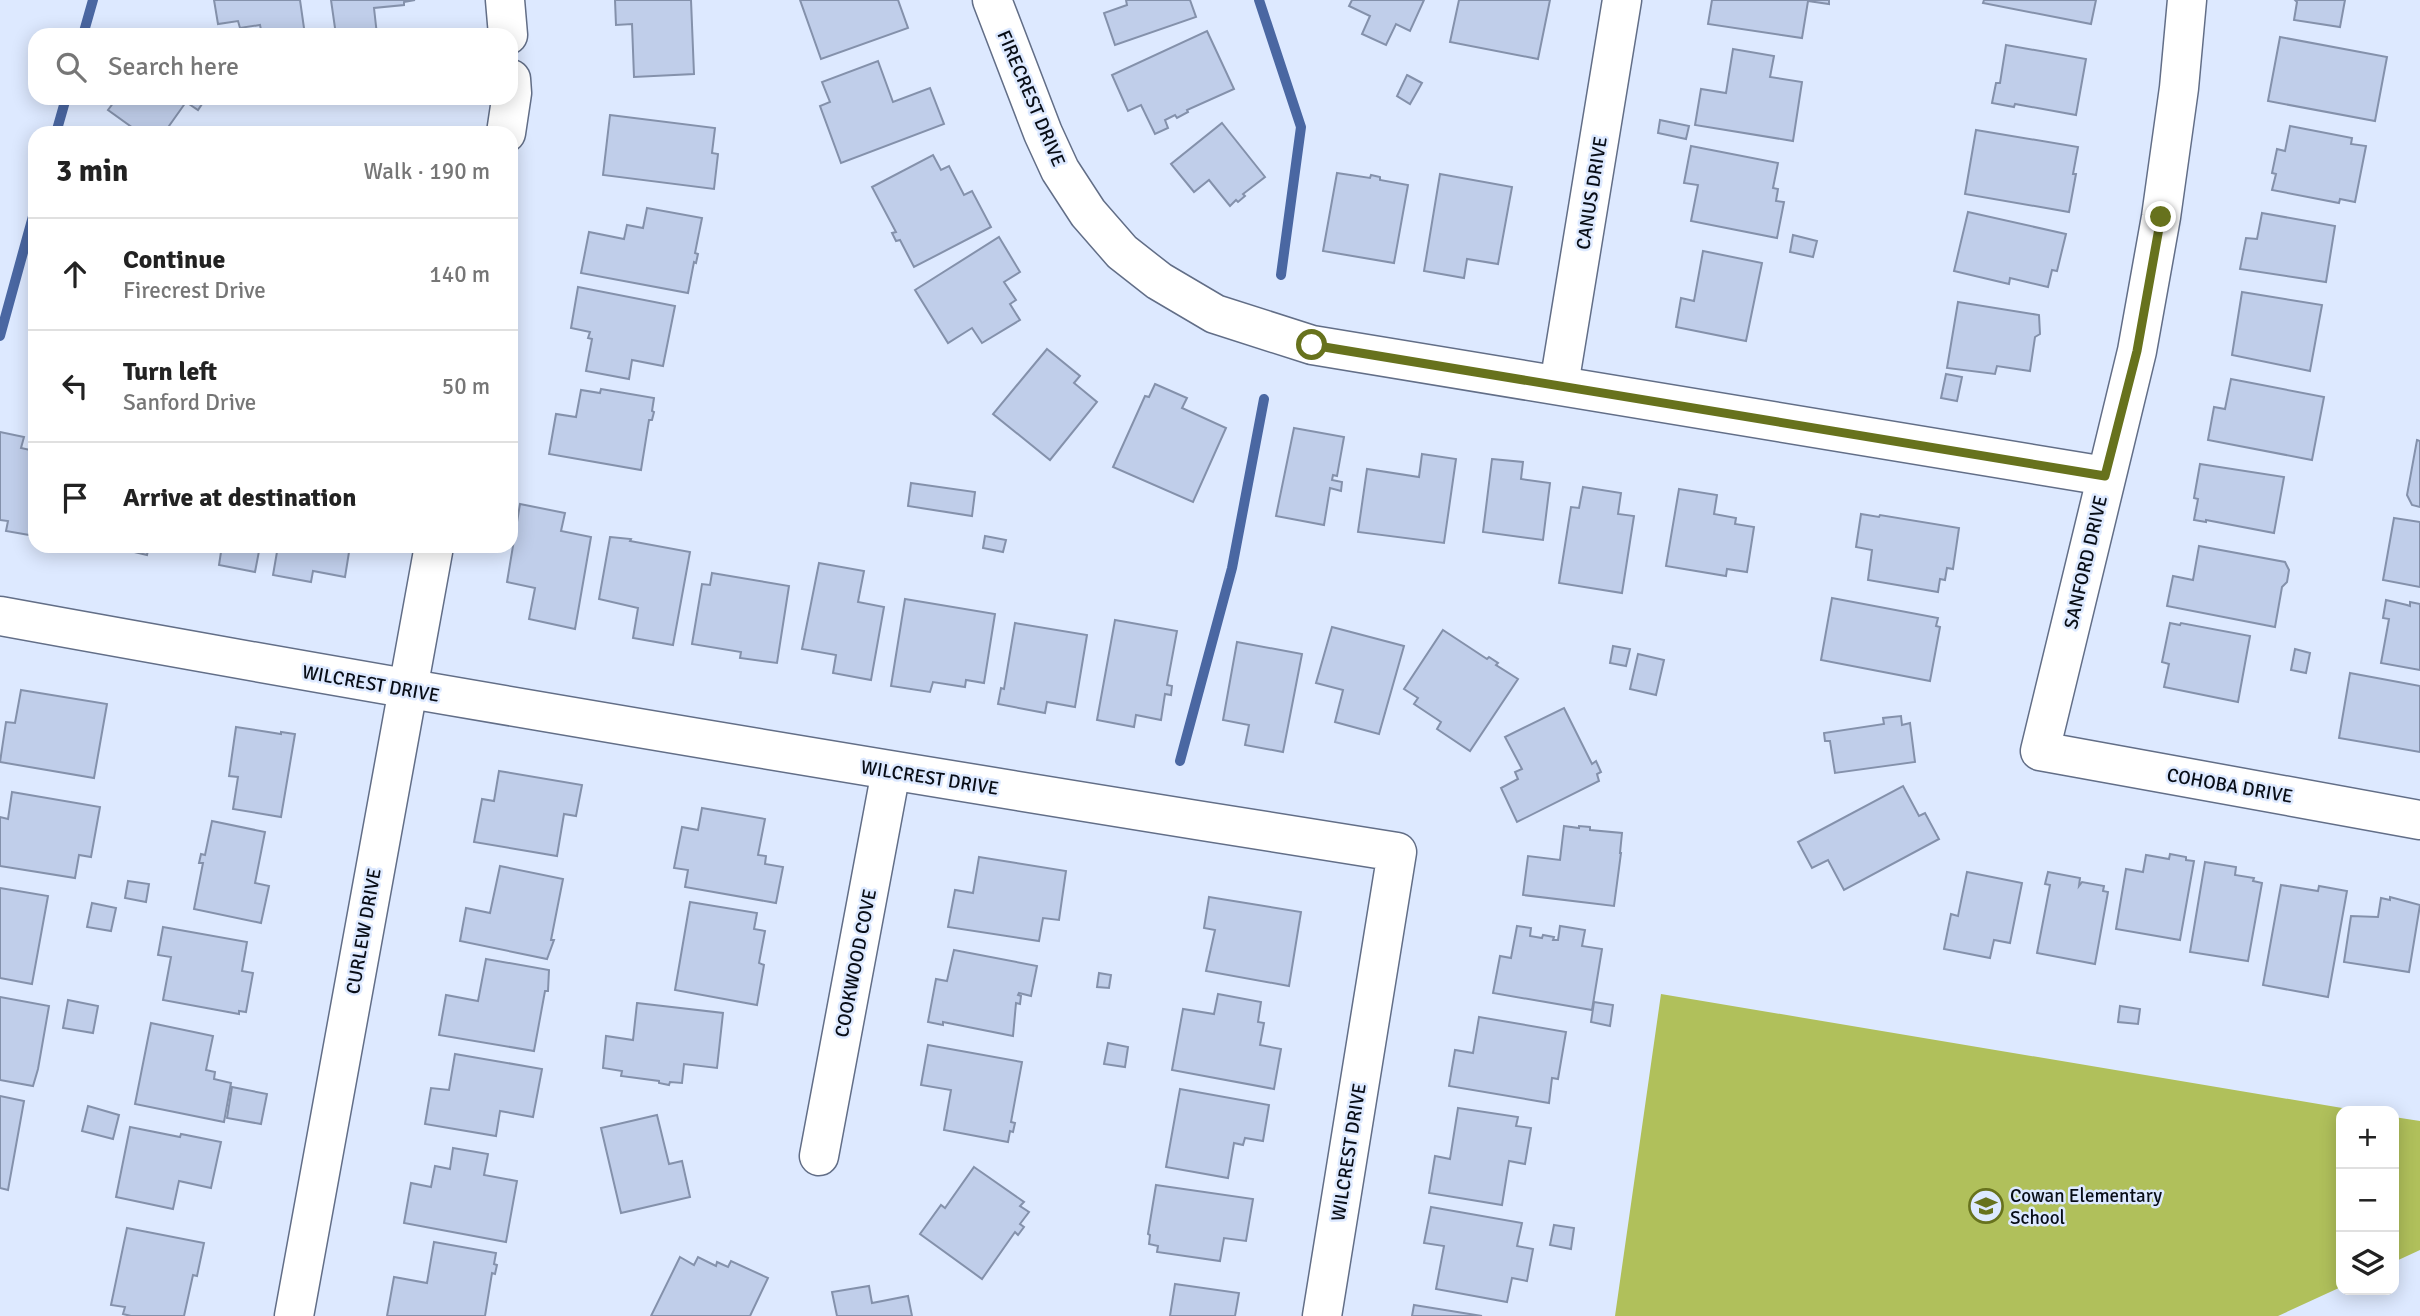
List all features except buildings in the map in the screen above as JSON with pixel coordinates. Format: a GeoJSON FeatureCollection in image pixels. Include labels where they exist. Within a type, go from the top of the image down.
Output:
{"type":"FeatureCollection","features":[{"type":"Feature","properties":{"kind":"street"},"geometry":{"type":"LineString","coordinates":[[505,0],[507,28]]}},
{"type":"Feature","properties":{"kind":"street","name":"FIRECREST DRIVE"},"geometry":{"type":"LineString","coordinates":[[992,0],[1043,133],[1060,170],[1088,213],[1122,252],[1159,281],[1215,314],[1312,345],[2105,476]]}},
{"type":"Feature","properties":{"kind":"street","name":"CANUS DRIVE"},"geometry":{"type":"LineString","coordinates":[[1559,385],[1622,0]]}},
{"type":"Feature","properties":{"kind":"street","name":"SANFORD DRIVE"},"geometry":{"type":"LineString","coordinates":[[2040,751],[2137,351],[2161,217],[2179,88],[2187,0]]}},
{"type":"Feature","properties":{"kind":"street"},"geometry":{"type":"LineString","coordinates":[[507,126],[510,105]]}},
{"type":"Feature","properties":{"kind":"street","name":"CURLEW DRIVE"},"geometry":{"type":"LineString","coordinates":[[294,1316],[433,553]]}},
{"type":"Feature","properties":{"kind":"street","name":"WILCREST DRIVE"},"geometry":{"type":"LineString","coordinates":[[0,616],[407,690],[1397,852],[1322,1316]]}},
{"type":"Feature","properties":{"kind":"street","name":"COHOBA DRIVE"},"geometry":{"type":"LineString","coordinates":[[2040,751],[2420,820]]}},
{"type":"Feature","properties":{"kind":"street","name":"COOKWOOD COVE"},"geometry":{"type":"LineString","coordinates":[[819,1156],[891,771]]}},
{"type":"Feature","properties":{"kind":"green space","name":"Cowan Elementary School"},"geometry":{"type":"Polygon","coordinates":[[[1661,994],[2336,1107],[2336,1289],[2278,1316],[1615,1316],[1661,994]]]}},
{"type":"Feature","properties":{"kind":"green space"},"geometry":{"type":"Polygon","coordinates":[[[2399,1118],[2420,1121],[2420,1250],[2399,1260],[2399,1118]]]}},
{"type":"Feature","properties":{"kind":"waterway"},"geometry":{"type":"LineString","coordinates":[[85,28],[93,0]]}},
{"type":"Feature","properties":{"kind":"waterway"},"geometry":{"type":"LineString","coordinates":[[1259,0],[1301,127],[1281,275]]}},
{"type":"Feature","properties":{"kind":"waterway"},"geometry":{"type":"LineString","coordinates":[[58,126],[64,105]]}},
{"type":"Feature","properties":{"kind":"waterway"},"geometry":{"type":"LineString","coordinates":[[0,336],[28,234]]}},
{"type":"Feature","properties":{"kind":"waterway"},"geometry":{"type":"LineString","coordinates":[[1180,761],[1232,568],[1264,399]]}},
{"type":"Feature","properties":{"kind":"place","name":"Cowan Elementary School"},"geometry":{"type":"Point","coordinates":[1986,1206]}},
{"type":"Feature","properties":{"kind":"route"},"geometry":{"type":"LineString","coordinates":[[1312,345],[2105,476],[2137,351],[2161,217]]}}]}
